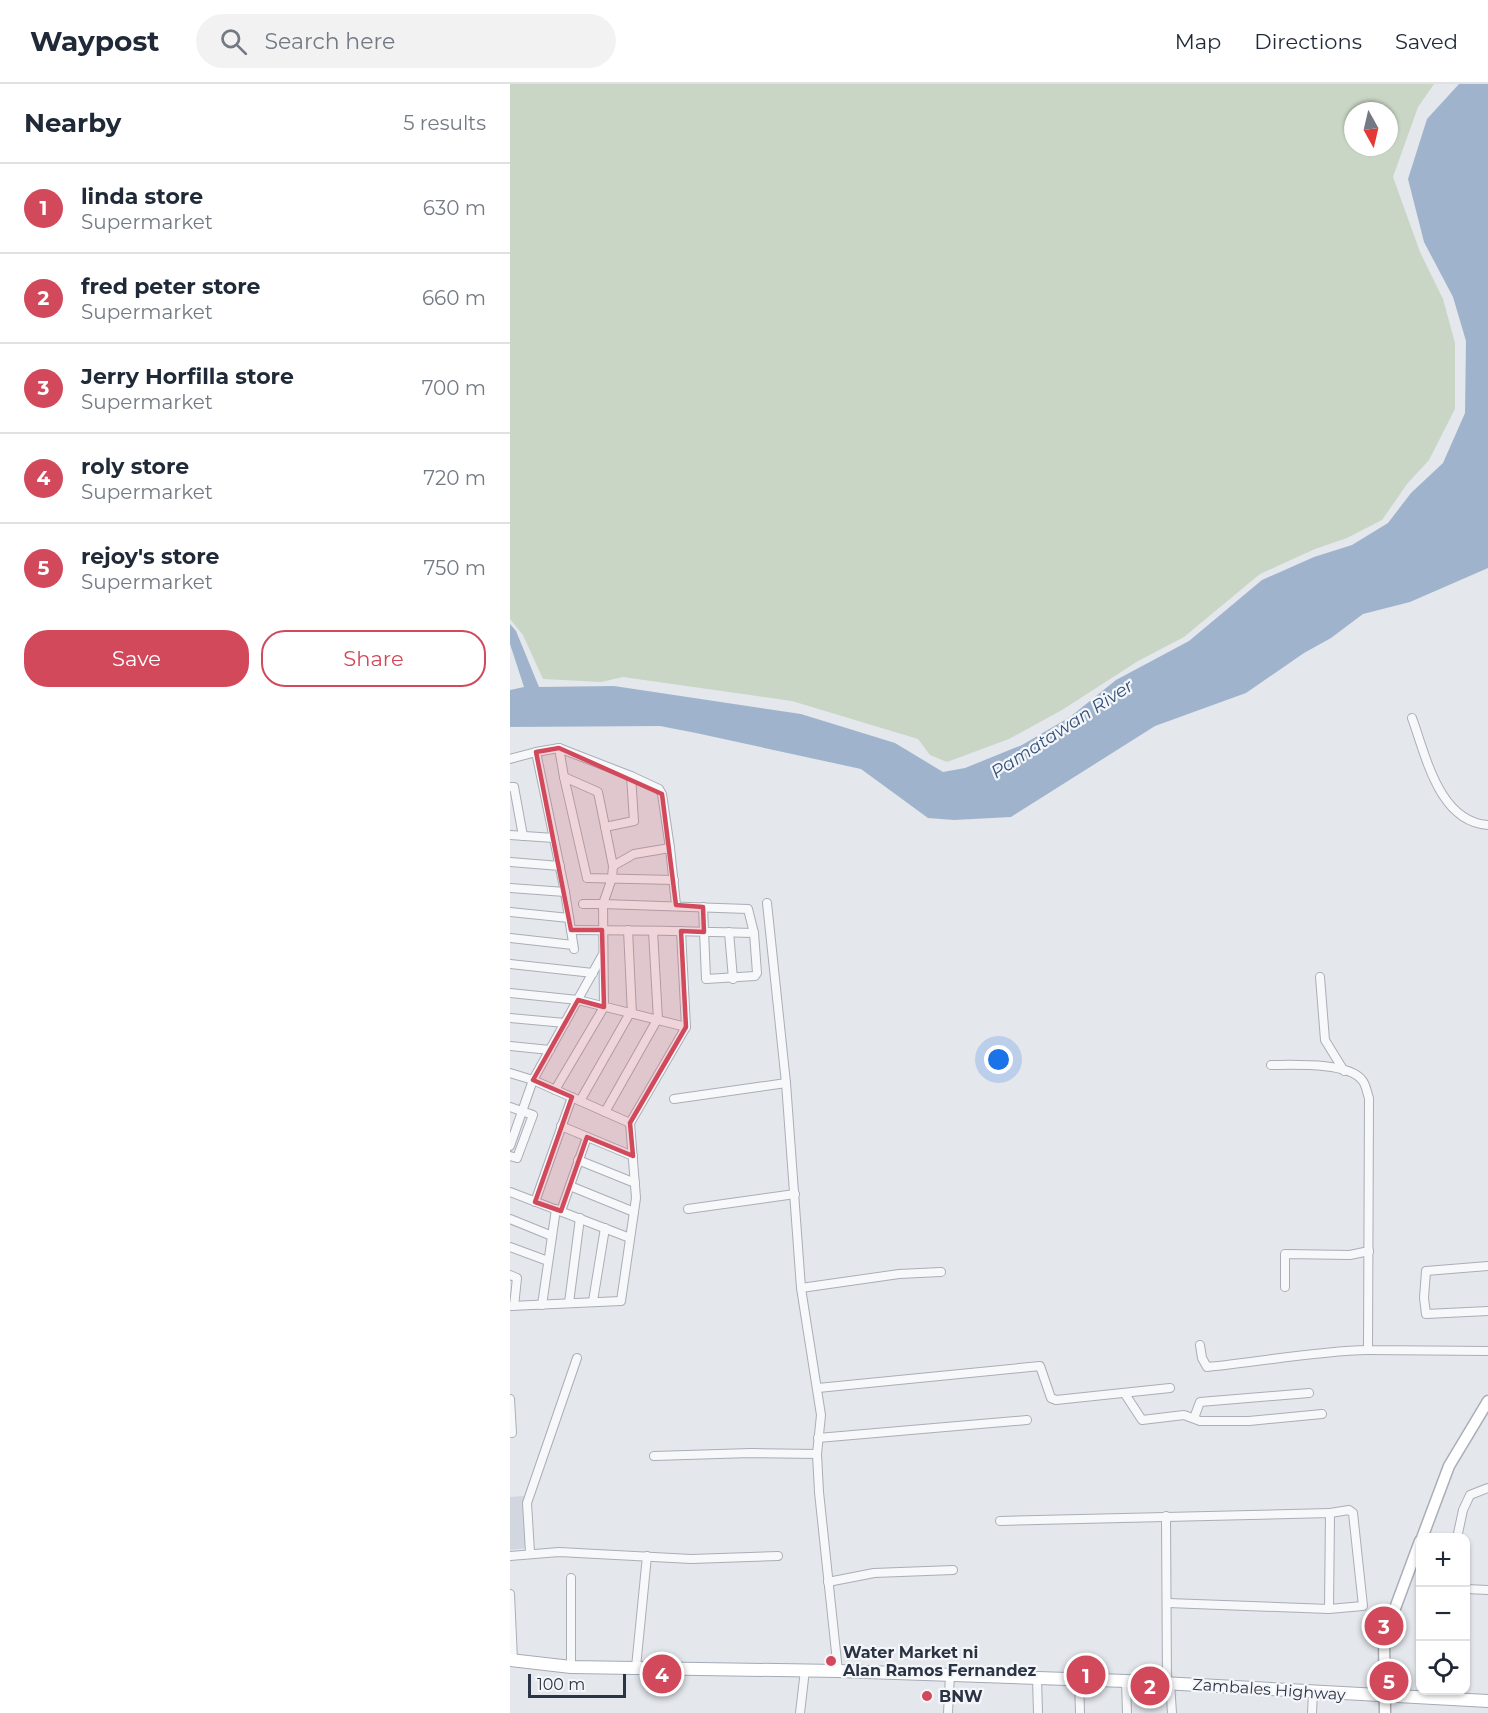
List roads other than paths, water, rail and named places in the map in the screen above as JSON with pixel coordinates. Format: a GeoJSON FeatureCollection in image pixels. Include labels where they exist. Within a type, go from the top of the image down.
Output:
{"type":"FeatureCollection","features":[{"type":"Feature","properties":{"kind":"main road","name":"Zambales Highway"},"geometry":{"type":"LineString","coordinates":[[511,1660],[571,1667],[806,1670],[1079,1679],[1385,1696],[1453,1695],[1488,1701]]}},
{"type":"Feature","properties":{"kind":"street"},"geometry":{"type":"LineString","coordinates":[[1412,718],[1430,768],[1450,805],[1460,816],[1479,825],[1488,825]]}},
{"type":"Feature","properties":{"kind":"street"},"geometry":{"type":"LineString","coordinates":[[559,748],[585,877],[674,880]]}},
{"type":"Feature","properties":{"kind":"street"},"geometry":{"type":"LineString","coordinates":[[510,759],[559,748],[659,789],[662,794],[670,848],[676,905]]}},
{"type":"Feature","properties":{"kind":"street"},"geometry":{"type":"LineString","coordinates":[[510,938],[573,947],[565,892],[536,752]]}},
{"type":"Feature","properties":{"kind":"street"},"geometry":{"type":"LineString","coordinates":[[605,827],[634,821],[631,776]]}},
{"type":"Feature","properties":{"kind":"street"},"geometry":{"type":"LineString","coordinates":[[555,1090],[604,1007],[603,904],[612,878],[613,866],[598,792],[564,777]]}},
{"type":"Feature","properties":{"kind":"street"},"geometry":{"type":"LineString","coordinates":[[510,787],[514,787],[523,836]]}},
{"type":"Feature","properties":{"kind":"street"},"geometry":{"type":"LineString","coordinates":[[510,835],[554,838]]}},
{"type":"Feature","properties":{"kind":"street"},"geometry":{"type":"LineString","coordinates":[[613,866],[634,854],[670,848]]}},
{"type":"Feature","properties":{"kind":"street"},"geometry":{"type":"LineString","coordinates":[[510,861],[560,866]]}},
{"type":"Feature","properties":{"kind":"street"},"geometry":{"type":"LineString","coordinates":[[510,888],[565,892]]}},
{"type":"Feature","properties":{"kind":"street"},"geometry":{"type":"LineString","coordinates":[[767,903],[786,1083],[801,1288],[821,1415],[817,1454],[838,1671]]}},
{"type":"Feature","properties":{"kind":"street"},"geometry":{"type":"LineString","coordinates":[[583,904],[676,905],[748,909],[754,933],[757,974],[733,979],[706,979],[703,907]]}},
{"type":"Feature","properties":{"kind":"street"},"geometry":{"type":"LineString","coordinates":[[510,912],[569,918]]}},
{"type":"Feature","properties":{"kind":"street"},"geometry":{"type":"LineString","coordinates":[[571,930],[754,933]]}},
{"type":"Feature","properties":{"kind":"street"},"geometry":{"type":"LineString","coordinates":[[580,1101],[631,1013],[628,930]]}},
{"type":"Feature","properties":{"kind":"street"},"geometry":{"type":"LineString","coordinates":[[605,1112],[658,1020],[653,931]]}},
{"type":"Feature","properties":{"kind":"street"},"geometry":{"type":"LineString","coordinates":[[510,1275],[517,1278],[512,1306],[621,1301],[634,1212],[635,1184],[630,1123],[686,1027],[681,931]]}},
{"type":"Feature","properties":{"kind":"street"},"geometry":{"type":"LineString","coordinates":[[729,932],[733,979]]}},
{"type":"Feature","properties":{"kind":"street"},"geometry":{"type":"LineString","coordinates":[[510,1146],[533,1080],[603,956]]}},
{"type":"Feature","properties":{"kind":"street"},"geometry":{"type":"LineString","coordinates":[[510,964],[593,973]]}},
{"type":"Feature","properties":{"kind":"street"},"geometry":{"type":"LineString","coordinates":[[1320,977],[1325,1041],[1345,1072]]}},
{"type":"Feature","properties":{"kind":"street"},"geometry":{"type":"LineString","coordinates":[[510,993],[578,1000],[686,1027]]}},
{"type":"Feature","properties":{"kind":"street"},"geometry":{"type":"LineString","coordinates":[[510,1018],[565,1023]]}},
{"type":"Feature","properties":{"kind":"street"},"geometry":{"type":"LineString","coordinates":[[510,1046],[550,1050]]}},
{"type":"Feature","properties":{"kind":"street"},"geometry":{"type":"LineString","coordinates":[[1270,1065],[1322,1065],[1345,1072],[1362,1080],[1369,1098],[1368,1350]]}},
{"type":"Feature","properties":{"kind":"street"},"geometry":{"type":"LineString","coordinates":[[510,1073],[533,1080],[630,1123]]}},
{"type":"Feature","properties":{"kind":"street"},"geometry":{"type":"LineString","coordinates":[[674,1099],[786,1083]]}},
{"type":"Feature","properties":{"kind":"street"},"geometry":{"type":"LineString","coordinates":[[535,1202],[572,1097]]}},
{"type":"Feature","properties":{"kind":"street"},"geometry":{"type":"LineString","coordinates":[[510,1107],[533,1115],[517,1158],[510,1156]]}},
{"type":"Feature","properties":{"kind":"street"},"geometry":{"type":"LineString","coordinates":[[561,1126],[633,1156]]}},
{"type":"Feature","properties":{"kind":"street"},"geometry":{"type":"LineString","coordinates":[[542,1305],[558,1210],[570,1186],[587,1137]]}},
{"type":"Feature","properties":{"kind":"street"},"geometry":{"type":"LineString","coordinates":[[578,1160],[635,1184]]}},
{"type":"Feature","properties":{"kind":"street"},"geometry":{"type":"LineString","coordinates":[[570,1186],[634,1212]]}},
{"type":"Feature","properties":{"kind":"street"},"geometry":{"type":"LineString","coordinates":[[510,1192],[630,1238]]}},
{"type":"Feature","properties":{"kind":"street"},"geometry":{"type":"LineString","coordinates":[[688,1209],[795,1194]]}},
{"type":"Feature","properties":{"kind":"street"},"geometry":{"type":"LineString","coordinates":[[569,1303],[580,1218]]}},
{"type":"Feature","properties":{"kind":"street"},"geometry":{"type":"LineString","coordinates":[[510,1219],[552,1236]]}},
{"type":"Feature","properties":{"kind":"street"},"geometry":{"type":"LineString","coordinates":[[593,1301],[605,1228]]}},
{"type":"Feature","properties":{"kind":"street"},"geometry":{"type":"LineString","coordinates":[[510,1246],[548,1262]]}},
{"type":"Feature","properties":{"kind":"street"},"geometry":{"type":"LineString","coordinates":[[1285,1287],[1285,1254],[1350,1255],[1369,1251]]}},
{"type":"Feature","properties":{"kind":"street"},"geometry":{"type":"LineString","coordinates":[[1488,1266],[1426,1271],[1424,1298],[1426,1314],[1488,1311]]}},
{"type":"Feature","properties":{"kind":"street"},"geometry":{"type":"LineString","coordinates":[[801,1288],[899,1274],[941,1272]]}},
{"type":"Feature","properties":{"kind":"street"},"geometry":{"type":"LineString","coordinates":[[1200,1345],[1202,1358],[1207,1366],[1285,1359],[1328,1352],[1488,1351]]}},
{"type":"Feature","properties":{"kind":"street"},"geometry":{"type":"LineString","coordinates":[[530,1552],[527,1503],[577,1358]]}},
{"type":"Feature","properties":{"kind":"street"},"geometry":{"type":"LineString","coordinates":[[818,1388],[1040,1366],[1051,1398],[1056,1400],[1170,1388]]}},
{"type":"Feature","properties":{"kind":"street"},"geometry":{"type":"LineString","coordinates":[[1194,1418],[1200,1402],[1308,1393]]}},
{"type":"Feature","properties":{"kind":"street"},"geometry":{"type":"LineString","coordinates":[[1125,1394],[1142,1420],[1184,1415],[1200,1421],[1249,1421],[1322,1414]]}},
{"type":"Feature","properties":{"kind":"street"},"geometry":{"type":"LineString","coordinates":[[510,1401],[511,1433]]}},
{"type":"Feature","properties":{"kind":"street"},"geometry":{"type":"LineString","coordinates":[[1423,1533],[1449,1466],[1488,1401]]}},
{"type":"Feature","properties":{"kind":"street"},"geometry":{"type":"LineString","coordinates":[[818,1438],[1027,1420]]}},
{"type":"Feature","properties":{"kind":"street"},"geometry":{"type":"LineString","coordinates":[[654,1456],[817,1454]]}},
{"type":"Feature","properties":{"kind":"street"},"geometry":{"type":"LineString","coordinates":[[1458,1533],[1463,1510],[1470,1495],[1488,1488]]}},
{"type":"Feature","properties":{"kind":"street"},"geometry":{"type":"LineString","coordinates":[[1000,1521],[1330,1513],[1350,1510],[1353,1513],[1363,1606],[1329,1609],[1168,1603]]}},
{"type":"Feature","properties":{"kind":"street"},"geometry":{"type":"LineString","coordinates":[[1329,1609],[1330,1513]]}},
{"type":"Feature","properties":{"kind":"street"},"geometry":{"type":"LineString","coordinates":[[1166,1516],[1168,1683],[1172,1713]]}},
{"type":"Feature","properties":{"kind":"street"},"geometry":{"type":"LineString","coordinates":[[510,1556],[530,1552],[691,1559],[778,1556]]}},
{"type":"Feature","properties":{"kind":"street"},"geometry":{"type":"LineString","coordinates":[[1385,1713],[1384,1638],[1416,1552]]}},
{"type":"Feature","properties":{"kind":"street"},"geometry":{"type":"LineString","coordinates":[[636,1667],[647,1556]]}},
{"type":"Feature","properties":{"kind":"street"},"geometry":{"type":"LineString","coordinates":[[828,1582],[874,1573],[953,1570]]}},
{"type":"Feature","properties":{"kind":"street"},"geometry":{"type":"LineString","coordinates":[[571,1667],[572,1578]]}},
{"type":"Feature","properties":{"kind":"street"},"geometry":{"type":"LineString","coordinates":[[1470,1589],[1488,1590]]}},
{"type":"Feature","properties":{"kind":"street"},"geometry":{"type":"LineString","coordinates":[[510,1594],[511,1660]]}},
{"type":"Feature","properties":{"kind":"street"},"geometry":{"type":"LineString","coordinates":[[800,1713],[806,1670]]}},
{"type":"Feature","properties":{"kind":"street"},"geometry":{"type":"LineString","coordinates":[[948,1713],[950,1675]]}},
{"type":"Feature","properties":{"kind":"street"},"geometry":{"type":"LineString","coordinates":[[1037,1678],[1038,1713]]}},
{"type":"Feature","properties":{"kind":"street"},"geometry":{"type":"LineString","coordinates":[[1079,1679],[1080,1713]]}},
{"type":"Feature","properties":{"kind":"street"},"geometry":{"type":"LineString","coordinates":[[1126,1681],[1127,1713]]}},
{"type":"Feature","properties":{"kind":"street"},"geometry":{"type":"LineString","coordinates":[[1312,1713],[1313,1692]]}},
{"type":"Feature","properties":{"kind":"water","name":"Pamatawan River"},"geometry":{"type":"Polygon","coordinates":[[[1459,84],[1488,84],[1488,568],[1410,602],[1363,614],[1331,638],[1304,653],[1246,693],[1155,726],[1011,817],[954,820],[928,818],[861,769],[660,726],[510,727],[510,690],[524,687],[510,644],[510,624],[516,631],[539,687],[614,686],[801,714],[895,743],[943,772],[965,768],[1022,745],[1070,717],[1116,680],[1189,641],[1262,580],[1314,557],[1352,545],[1388,523],[1411,493],[1443,463],[1465,413],[1466,341],[1453,297],[1424,242],[1408,179],[1427,119],[1459,84]]]}},
{"type":"Feature","properties":{"kind":"place","name":"Jerry Horfilla store"},"geometry":{"type":"Point","coordinates":[1384,1626]}},
{"type":"Feature","properties":{"kind":"place","name":"Water Market ni Alan Ramos Fernandez"},"geometry":{"type":"Point","coordinates":[831,1661]}},
{"type":"Feature","properties":{"kind":"place","name":"roly store"},"geometry":{"type":"Point","coordinates":[662,1674]}},
{"type":"Feature","properties":{"kind":"place","name":"linda store"},"geometry":{"type":"Point","coordinates":[1086,1675]}},
{"type":"Feature","properties":{"kind":"place","name":"rejoy's store"},"geometry":{"type":"Point","coordinates":[1389,1681]}},
{"type":"Feature","properties":{"kind":"place","name":"fred peter store"},"geometry":{"type":"Point","coordinates":[1150,1686]}},
{"type":"Feature","properties":{"kind":"place","name":"BNW"},"geometry":{"type":"Point","coordinates":[927,1696]}}]}
